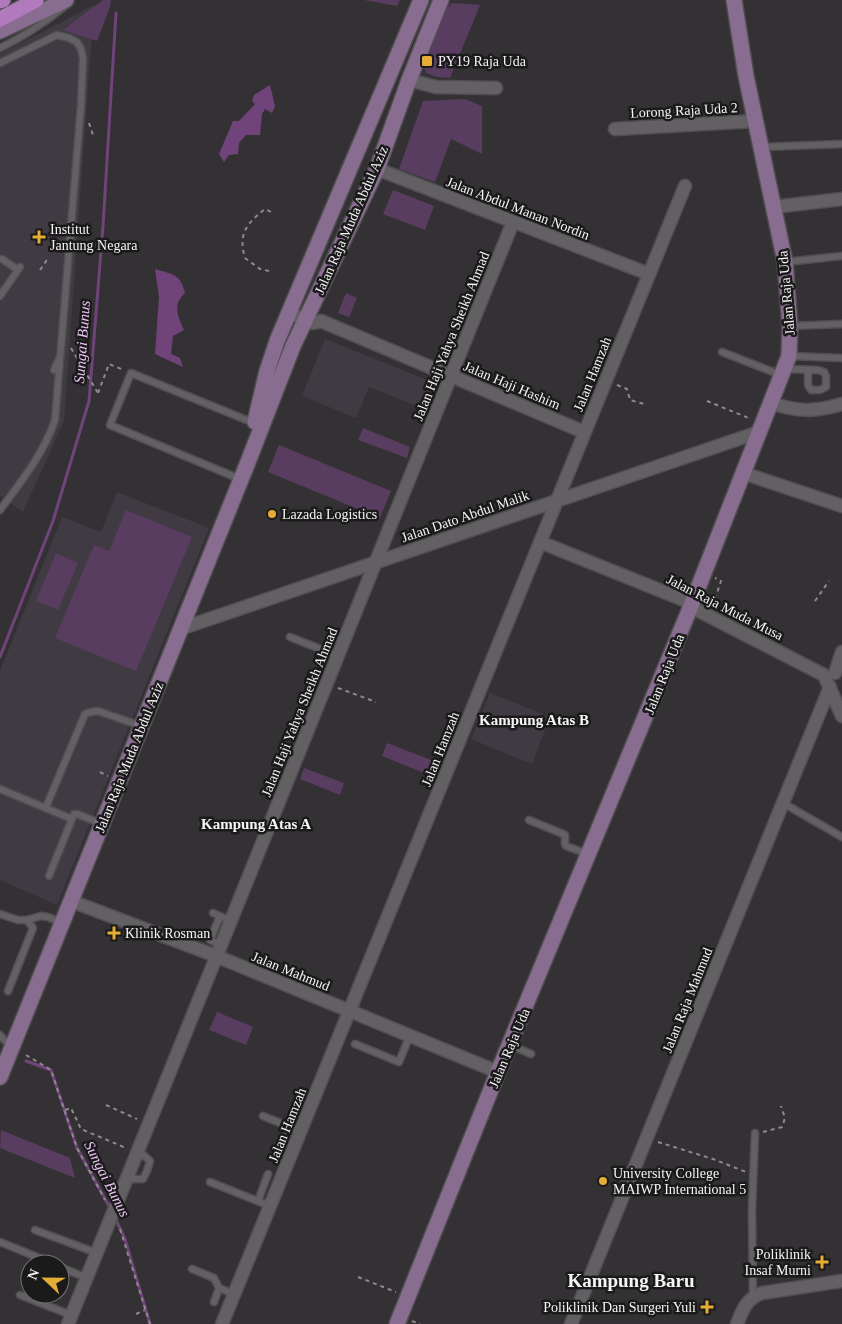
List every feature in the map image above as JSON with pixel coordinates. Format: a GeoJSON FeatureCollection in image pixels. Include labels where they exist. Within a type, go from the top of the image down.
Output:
{"type":"FeatureCollection","features":[{"type":"Feature","properties":{"kind":"main road"},"geometry":{"type":"LineString","coordinates":[[0,19],[36,0]]}},
{"type":"Feature","properties":{"kind":"main road"},"geometry":{"type":"LineString","coordinates":[[0,31],[66,0]]}},
{"type":"Feature","properties":{"kind":"main road","name":"Jalan Raja Muda Abdul Aziz"},"geometry":{"type":"LineString","coordinates":[[2,1074],[241,479],[256,431],[267,371],[291,308],[421,0]]}},
{"type":"Feature","properties":{"kind":"main road","name":"Jalan Raja Muda Abdul Aziz"},"geometry":{"type":"LineString","coordinates":[[256,431],[377,169],[409,80],[441,0]]}},
{"type":"Feature","properties":{"kind":"main road","name":"Jalan Raja Uda"},"geometry":{"type":"LineString","coordinates":[[397,1324],[498,1072],[691,606],[785,367],[790,326],[786,262],[760,147],[734,0]]}},
{"type":"Feature","properties":{"kind":"street"},"geometry":{"type":"LineString","coordinates":[[409,80],[436,88],[496,88]]}},
{"type":"Feature","properties":{"kind":"street","name":"Lorong Raja Uda 2"},"geometry":{"type":"LineString","coordinates":[[614,129],[755,121]]}},
{"type":"Feature","properties":{"kind":"street","name":"Jalan Abdul Manan Nordin"},"geometry":{"type":"LineString","coordinates":[[377,169],[649,274]]}},
{"type":"Feature","properties":{"kind":"street","name":"Jalan Hamzah"},"geometry":{"type":"LineString","coordinates":[[222,1324],[270,1206],[295,1129],[350,1011],[685,186]]}},
{"type":"Feature","properties":{"kind":"street"},"geometry":{"type":"LineString","coordinates":[[774,207],[842,199]]}},
{"type":"Feature","properties":{"kind":"street","name":"Jalan Haji Yahya Sheikh Ahmad"},"geometry":{"type":"LineString","coordinates":[[70,1320],[219,951],[226,918],[327,683],[513,222]]}},
{"type":"Feature","properties":{"kind":"street","name":"Jalan Haji Hashim"},"geometry":{"type":"LineString","coordinates":[[291,308],[308,315],[313,323],[321,321],[584,432]]}},
{"type":"Feature","properties":{"kind":"street"},"geometry":{"type":"LineString","coordinates":[[771,403],[808,411],[842,404]]}},
{"type":"Feature","properties":{"kind":"street","name":"Jalan Dato Abdul Malik"},"geometry":{"type":"LineString","coordinates":[[180,629],[556,501],[761,428]]}},
{"type":"Feature","properties":{"kind":"street"},"geometry":{"type":"LineString","coordinates":[[743,473],[842,506]]}},
{"type":"Feature","properties":{"kind":"street","name":"Jalan Raja Muda Musa"},"geometry":{"type":"LineString","coordinates":[[540,542],[684,600],[691,606],[834,673]]}},
{"type":"Feature","properties":{"kind":"street"},"geometry":{"type":"LineString","coordinates":[[842,652],[830,687],[842,716]]}},
{"type":"Feature","properties":{"kind":"street","name":"Jalan Raja Mahmud"},"geometry":{"type":"LineString","coordinates":[[571,1324],[830,687]]}},
{"type":"Feature","properties":{"kind":"street","name":"Jalan Mahmud"},"geometry":{"type":"LineString","coordinates":[[71,901],[219,951],[350,1011],[498,1072]]}},
{"type":"Feature","properties":{"kind":"street"},"geometry":{"type":"LineString","coordinates":[[737,1324],[746,1303],[753,1296],[842,1281]]}},
{"type":"Feature","properties":{"kind":"lane"},"geometry":{"type":"LineString","coordinates":[[0,48],[16,41],[52,18],[73,0]]}},
{"type":"Feature","properties":{"kind":"lane"},"geometry":{"type":"LineString","coordinates":[[406,32],[417,0]]}},
{"type":"Feature","properties":{"kind":"lane"},"geometry":{"type":"LineString","coordinates":[[0,63],[57,35],[77,42],[83,59],[76,132],[57,409],[51,432],[23,480],[0,510]]}},
{"type":"Feature","properties":{"kind":"lane"},"geometry":{"type":"LineString","coordinates":[[760,147],[842,144]]}},
{"type":"Feature","properties":{"kind":"lane"},"geometry":{"type":"LineString","coordinates":[[786,262],[842,256]]}},
{"type":"Feature","properties":{"kind":"lane"},"geometry":{"type":"LineString","coordinates":[[0,296],[19,268],[2,259]]}},
{"type":"Feature","properties":{"kind":"lane"},"geometry":{"type":"LineString","coordinates":[[790,326],[841,324]]}},
{"type":"Feature","properties":{"kind":"lane"},"geometry":{"type":"LineString","coordinates":[[722,352],[785,367],[808,370]]}},
{"type":"Feature","properties":{"kind":"lane"},"geometry":{"type":"LineString","coordinates":[[54,370],[61,356]]}},
{"type":"Feature","properties":{"kind":"lane"},"geometry":{"type":"LineString","coordinates":[[785,367],[842,358]]}},
{"type":"Feature","properties":{"kind":"lane"},"geometry":{"type":"LineString","coordinates":[[241,479],[110,425],[131,373],[256,431]]}},
{"type":"Feature","properties":{"kind":"lane"},"geometry":{"type":"LineString","coordinates":[[290,637],[338,656]]}},
{"type":"Feature","properties":{"kind":"lane"},"geometry":{"type":"LineString","coordinates":[[46,808],[85,714],[98,711],[141,726]]}},
{"type":"Feature","properties":{"kind":"lane"},"geometry":{"type":"LineString","coordinates":[[0,789],[72,819]]}},
{"type":"Feature","properties":{"kind":"lane"},"geometry":{"type":"LineString","coordinates":[[783,802],[842,837]]}},
{"type":"Feature","properties":{"kind":"lane"},"geometry":{"type":"LineString","coordinates":[[49,876],[72,819],[77,814],[102,824]]}},
{"type":"Feature","properties":{"kind":"lane"},"geometry":{"type":"LineString","coordinates":[[529,820],[565,835],[566,846],[589,855]]}},
{"type":"Feature","properties":{"kind":"lane"},"geometry":{"type":"LineString","coordinates":[[213,913],[226,918]]}},
{"type":"Feature","properties":{"kind":"lane"},"geometry":{"type":"LineString","coordinates":[[0,914],[18,920],[27,920],[41,916],[62,922]]}},
{"type":"Feature","properties":{"kind":"lane"},"geometry":{"type":"LineString","coordinates":[[8,991],[33,928],[27,920]]}},
{"type":"Feature","properties":{"kind":"lane"},"geometry":{"type":"LineString","coordinates":[[0,1035],[12,1047]]}},
{"type":"Feature","properties":{"kind":"lane"},"geometry":{"type":"LineString","coordinates":[[355,1044],[399,1062],[410,1035]]}},
{"type":"Feature","properties":{"kind":"lane"},"geometry":{"type":"LineString","coordinates":[[510,1046],[531,1054]]}},
{"type":"Feature","properties":{"kind":"lane"},"geometry":{"type":"LineString","coordinates":[[263,1116],[295,1129],[281,1148]]}},
{"type":"Feature","properties":{"kind":"lane"},"geometry":{"type":"LineString","coordinates":[[753,1296],[755,1134]]}},
{"type":"Feature","properties":{"kind":"lane"},"geometry":{"type":"LineString","coordinates":[[258,1201],[268,1174]]}},
{"type":"Feature","properties":{"kind":"lane"},"geometry":{"type":"LineString","coordinates":[[210,1182],[270,1206]]}},
{"type":"Feature","properties":{"kind":"lane"},"geometry":{"type":"LineString","coordinates":[[35,1230],[96,1253]]}},
{"type":"Feature","properties":{"kind":"lane"},"geometry":{"type":"LineString","coordinates":[[0,1242],[29,1254]]}},
{"type":"Feature","properties":{"kind":"lane"},"geometry":{"type":"LineString","coordinates":[[192,1269],[214,1278],[219,1288],[234,1294]]}},
{"type":"Feature","properties":{"kind":"lane"},"geometry":{"type":"LineString","coordinates":[[70,1271],[87,1278]]}},
{"type":"Feature","properties":{"kind":"lane"},"geometry":{"type":"LineString","coordinates":[[214,1302],[219,1288]]}},
{"type":"Feature","properties":{"kind":"lane"},"geometry":{"type":"LineString","coordinates":[[38,1304],[70,1320]]}},
{"type":"Feature","properties":{"kind":"path"},"geometry":{"type":"LineString","coordinates":[[269,271],[260,269],[245,258],[242,249],[242,237],[250,222],[265,209],[273,213]]}},
{"type":"Feature","properties":{"kind":"path"},"geometry":{"type":"LineString","coordinates":[[40,270],[50,257]]}},
{"type":"Feature","properties":{"kind":"path"},"geometry":{"type":"LineString","coordinates":[[70,347],[98,393],[109,364],[131,373]]}},
{"type":"Feature","properties":{"kind":"path"},"geometry":{"type":"LineString","coordinates":[[606,380],[628,389],[630,400],[644,404]]}},
{"type":"Feature","properties":{"kind":"path"},"geometry":{"type":"LineString","coordinates":[[707,401],[761,428]]}},
{"type":"Feature","properties":{"kind":"path"},"geometry":{"type":"LineString","coordinates":[[704,573],[721,581],[715,599]]}},
{"type":"Feature","properties":{"kind":"path"},"geometry":{"type":"LineString","coordinates":[[815,602],[828,582]]}},
{"type":"Feature","properties":{"kind":"path"},"geometry":{"type":"LineString","coordinates":[[327,683],[376,702]]}},
{"type":"Feature","properties":{"kind":"path"},"geometry":{"type":"LineString","coordinates":[[100,772],[112,777]]}},
{"type":"Feature","properties":{"kind":"path"},"geometry":{"type":"LineString","coordinates":[[26,1055],[52,1070],[77,1148],[90,1173],[114,1210],[150,1324]]}},
{"type":"Feature","properties":{"kind":"path"},"geometry":{"type":"LineString","coordinates":[[106,1105],[148,1125]]}},
{"type":"Feature","properties":{"kind":"path"},"geometry":{"type":"LineString","coordinates":[[755,1134],[782,1127],[785,1118],[781,1106]]}},
{"type":"Feature","properties":{"kind":"path"},"geometry":{"type":"LineString","coordinates":[[65,1110],[72,1108],[81,1128],[138,1151]]}},
{"type":"Feature","properties":{"kind":"path"},"geometry":{"type":"LineString","coordinates":[[647,1138],[713,1159],[753,1175]]}},
{"type":"Feature","properties":{"kind":"path"},"geometry":{"type":"LineString","coordinates":[[90,1173],[96,1170]]}},
{"type":"Feature","properties":{"kind":"path"},"geometry":{"type":"LineString","coordinates":[[358,1277],[408,1296]]}},
{"type":"Feature","properties":{"kind":"path"},"geometry":{"type":"LineString","coordinates":[[136,1314],[145,1310]]}},
{"type":"Feature","properties":{"kind":"shaded area"},"geometry":{"type":"Polygon","coordinates":[[[103,0],[111,0],[97,41],[63,30],[103,0]]]}},
{"type":"Feature","properties":{"kind":"shaded area"},"geometry":{"type":"Polygon","coordinates":[[[364,0],[400,0],[397,6],[364,0]]]}},
{"type":"Feature","properties":{"kind":"shaded area"},"geometry":{"type":"Polygon","coordinates":[[[452,3],[480,5],[450,78],[437,77],[426,73],[423,65],[444,12],[452,3]]]}},
{"type":"Feature","properties":{"kind":"shaded area","name":"Institut Jantung Negara"},"geometry":{"type":"Polygon","coordinates":[[[94,5],[64,421],[23,512],[0,496],[0,54],[94,5]]]}},
{"type":"Feature","properties":{"kind":"shaded area"},"geometry":{"type":"Polygon","coordinates":[[[270,85],[275,106],[272,113],[265,109],[262,114],[260,135],[246,135],[239,143],[238,154],[229,155],[224,162],[219,154],[233,121],[239,121],[255,104],[252,101],[254,95],[270,85]]]}},
{"type":"Feature","properties":{"kind":"shaded area"},"geometry":{"type":"Polygon","coordinates":[[[465,99],[482,106],[482,154],[451,139],[435,182],[399,169],[423,101],[465,99]]]}},
{"type":"Feature","properties":{"kind":"shaded area"},"geometry":{"type":"Polygon","coordinates":[[[393,190],[434,206],[425,230],[383,214],[393,190]]]}},
{"type":"Feature","properties":{"kind":"shaded area"},"geometry":{"type":"Polygon","coordinates":[[[155,269],[178,278],[185,293],[177,306],[184,330],[173,336],[171,354],[180,358],[183,367],[155,354],[159,297],[155,269]]]}},
{"type":"Feature","properties":{"kind":"shaded area"},"geometry":{"type":"Polygon","coordinates":[[[346,293],[357,298],[349,317],[338,313],[346,293]]]}},
{"type":"Feature","properties":{"kind":"shaded area"},"geometry":{"type":"Polygon","coordinates":[[[325,339],[437,384],[427,410],[369,387],[356,418],[302,396],[325,339]]]}},
{"type":"Feature","properties":{"kind":"shaded area"},"geometry":{"type":"Polygon","coordinates":[[[363,428],[410,447],[407,458],[358,440],[363,428]]]}},
{"type":"Feature","properties":{"kind":"shaded area"},"geometry":{"type":"Polygon","coordinates":[[[279,445],[391,491],[380,518],[268,472],[279,445]]]}},
{"type":"Feature","properties":{"kind":"shaded area"},"geometry":{"type":"Polygon","coordinates":[[[117,492],[209,528],[57,905],[0,880],[0,671],[62,517],[101,532],[117,492]]]}},
{"type":"Feature","properties":{"kind":"shaded area"},"geometry":{"type":"Polygon","coordinates":[[[126,510],[192,537],[136,671],[55,638],[94,545],[109,551],[126,510]]]}},
{"type":"Feature","properties":{"kind":"shaded area"},"geometry":{"type":"Polygon","coordinates":[[[56,553],[78,563],[58,610],[36,601],[56,553]]]}},
{"type":"Feature","properties":{"kind":"shaded area"},"geometry":{"type":"Polygon","coordinates":[[[490,693],[550,717],[532,764],[471,739],[490,693]]]}},
{"type":"Feature","properties":{"kind":"shaded area"},"geometry":{"type":"Polygon","coordinates":[[[387,743],[439,763],[434,777],[382,756],[387,743]]]}},
{"type":"Feature","properties":{"kind":"shaded area"},"geometry":{"type":"Polygon","coordinates":[[[304,768],[344,783],[340,795],[300,779],[304,768]]]}},
{"type":"Feature","properties":{"kind":"shaded area"},"geometry":{"type":"Polygon","coordinates":[[[217,1012],[253,1027],[246,1045],[209,1030],[217,1012]]]}},
{"type":"Feature","properties":{"kind":"shaded area"},"geometry":{"type":"Polygon","coordinates":[[[1,1130],[70,1158],[75,1178],[0,1148],[1,1130]]]}},
{"type":"Feature","properties":{"kind":"waterway","name":"Sungai Bunus"},"geometry":{"type":"LineString","coordinates":[[0,657],[53,521],[89,401],[103,226],[116,13]]}},
{"type":"Feature","properties":{"kind":"waterway","name":"Sungai Bunus"},"geometry":{"type":"LineString","coordinates":[[26,1061],[51,1070],[77,1148],[110,1208]]}},
{"type":"Feature","properties":{"kind":"waterway","name":"Sungai Bunus"},"geometry":{"type":"LineString","coordinates":[[115,1218],[125,1239],[150,1324]]}},
{"type":"Feature","properties":{"kind":"place","name":"PY19 Raja Uda"},"geometry":{"type":"Point","coordinates":[427,61]}},
{"type":"Feature","properties":{"kind":"place","name":"Institut Jantung Negara"},"geometry":{"type":"Point","coordinates":[39,237]}},
{"type":"Feature","properties":{"kind":"place","name":"Lazada Logistics"},"geometry":{"type":"Point","coordinates":[272,514]}},
{"type":"Feature","properties":{"kind":"place","name":"Klinik Rosman"},"geometry":{"type":"Point","coordinates":[114,933]}},
{"type":"Feature","properties":{"kind":"place","name":"University College MAIWP International 5"},"geometry":{"type":"Point","coordinates":[603,1181]}},
{"type":"Feature","properties":{"kind":"place","name":"Poliklinik Insaf Murni"},"geometry":{"type":"Point","coordinates":[822,1262]}},
{"type":"Feature","properties":{"kind":"place","name":"Poliklinik Dan Surgeri Yuli"},"geometry":{"type":"Point","coordinates":[707,1307]}},
{"type":"Feature","properties":{"kind":"district","name":"Kampung Atas B"},"geometry":{"type":"Point","coordinates":[534,720]}},
{"type":"Feature","properties":{"kind":"district","name":"Kampung Atas A"},"geometry":{"type":"Point","coordinates":[256,824]}},
{"type":"Feature","properties":{"kind":"district","name":"Kampung Baru"},"geometry":{"type":"Point","coordinates":[631,1280]}}]}
